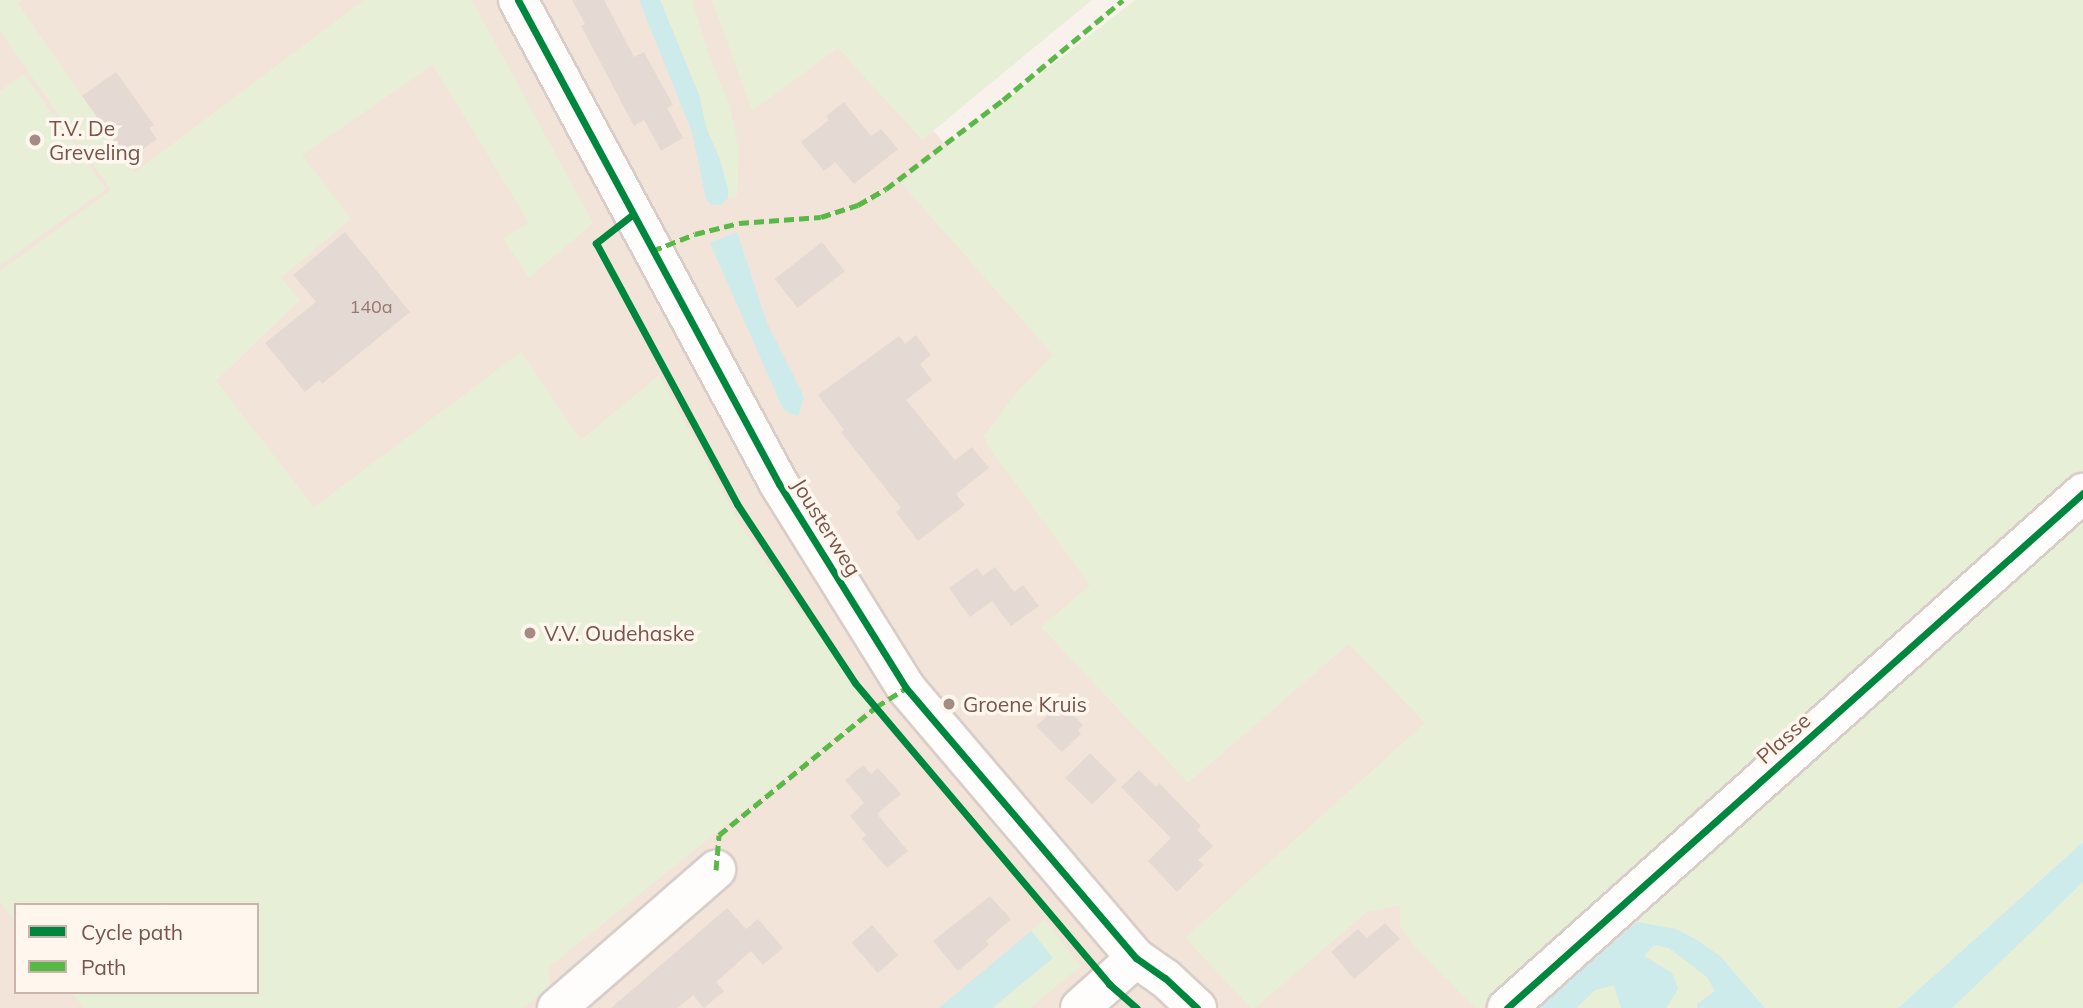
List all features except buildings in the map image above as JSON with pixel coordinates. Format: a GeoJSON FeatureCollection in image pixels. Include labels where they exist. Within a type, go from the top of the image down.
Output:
{"type":"FeatureCollection","features":[{"type":"Feature","properties":{"kind":"street","name":"Jousterweg"},"geometry":{"type":"LineString","coordinates":[[518,0],[779,484],[906,688],[1136,958],[1165,978],[1197,1008]]}},
{"type":"Feature","properties":{"kind":"street","name":"Plasse"},"geometry":{"type":"LineString","coordinates":[[1507,1008],[2083,494]]}},
{"type":"Feature","properties":{"kind":"street"},"geometry":{"type":"LineString","coordinates":[[557,1008],[716,870]]}},
{"type":"Feature","properties":{"kind":"street"},"geometry":{"type":"LineString","coordinates":[[1080,1008],[1136,958]]}},
{"type":"Feature","properties":{"kind":"shaded area"},"geometry":{"type":"Polygon","coordinates":[[[0,0],[821,0],[1130,359],[1357,588],[1746,1008],[0,1008],[0,0]]]}},
{"type":"Feature","properties":{"kind":"green space"},"geometry":{"type":"Polygon","coordinates":[[[0,0],[22,0],[18,4],[135,172],[364,0],[472,0],[593,223],[529,278],[503,238],[529,223],[433,65],[302,155],[351,219],[281,278],[300,300],[216,381],[314,507],[521,352],[581,440],[659,375],[742,527],[798,608],[873,703],[850,725],[549,967],[549,987],[523,1008],[84,1008],[73,994],[259,994],[259,903],[14,903],[14,920],[0,902],[0,271],[111,190],[0,31],[0,0]]]}},
{"type":"Feature","properties":{"kind":"green space"},"geometry":{"type":"Polygon","coordinates":[[[660,0],[692,0],[710,59],[730,105],[739,151],[737,196],[728,198],[720,160],[706,127],[699,95],[660,0]]]}},
{"type":"Feature","properties":{"kind":"green space"},"geometry":{"type":"Polygon","coordinates":[[[712,0],[1092,0],[922,140],[838,48],[752,111],[712,0]]]}},
{"type":"Feature","properties":{"kind":"green space"},"geometry":{"type":"Polygon","coordinates":[[[1135,0],[2083,0],[2083,471],[1481,1008],[1475,1008],[1415,947],[1400,926],[1400,905],[1367,912],[1255,1008],[1251,1008],[1185,938],[1425,723],[1349,644],[1188,783],[1041,627],[1090,585],[988,446],[984,436],[1016,393],[1053,355],[901,183],[1135,0]]]}},
{"type":"Feature","properties":{"kind":"green space","name":"T.V. De Greveling"},"geometry":{"type":"Polygon","coordinates":[[[24,74],[106,189],[0,265],[0,91],[24,74]]]}},
{"type":"Feature","properties":{"kind":"green space"},"geometry":{"type":"Polygon","coordinates":[[[2083,507],[2083,842],[1898,1008],[1765,1008],[1721,957],[1637,922],[1539,1008],[1524,1008],[2083,507]]]}},
{"type":"Feature","properties":{"kind":"green space"},"geometry":{"type":"Polygon","coordinates":[[[2083,882],[2083,1008],[1952,1008],[2050,910],[2083,882]]]}},
{"type":"Feature","properties":{"kind":"green space"},"geometry":{"type":"Polygon","coordinates":[[[1044,919],[1081,966],[1030,1008],[992,1008],[1052,958],[1031,931],[1044,919]]]}},
{"type":"Feature","properties":{"kind":"green space"},"geometry":{"type":"Polygon","coordinates":[[[1654,945],[1669,948],[1707,976],[1715,990],[1698,1004],[1697,1008],[1666,1008],[1670,1005],[1672,973],[1644,956],[1654,945]]]}},
{"type":"Feature","properties":{"kind":"green space"},"geometry":{"type":"Polygon","coordinates":[[[1614,985],[1621,1008],[1576,1008],[1595,990],[1614,985]]]}},
{"type":"Feature","properties":{"kind":"water"},"geometry":{"type":"Polygon","coordinates":[[[639,0],[660,0],[699,95],[706,127],[720,160],[728,189],[728,198],[721,205],[712,205],[706,199],[692,132],[639,0]]]}},
{"type":"Feature","properties":{"kind":"water"},"geometry":{"type":"Polygon","coordinates":[[[737,232],[767,323],[804,397],[798,417],[783,409],[710,243],[737,232]]]}},
{"type":"Feature","properties":{"kind":"water"},"geometry":{"type":"Polygon","coordinates":[[[2083,842],[2083,882],[1952,1008],[1898,1008],[2083,842]]]}},
{"type":"Feature","properties":{"kind":"water"},"geometry":{"type":"Polygon","coordinates":[[[1637,922],[1676,929],[1697,940],[1721,957],[1765,1008],[1697,1008],[1697,1004],[1715,991],[1707,977],[1669,948],[1654,945],[1644,956],[1672,973],[1678,989],[1666,1008],[1621,1008],[1614,985],[1595,990],[1576,1008],[1539,1008],[1637,922]]]}},
{"type":"Feature","properties":{"kind":"water"},"geometry":{"type":"Polygon","coordinates":[[[1031,931],[1053,958],[992,1008],[939,1008],[1031,931]]]}},
{"type":"Feature","properties":{"kind":"marked path"},"geometry":{"type":"LineString","coordinates":[[652,251],[695,234],[739,223],[821,217],[858,205],[886,189],[1003,100],[1123,0]]}},
{"type":"Feature","properties":{"kind":"marked path"},"geometry":{"type":"LineString","coordinates":[[716,870],[719,835],[876,707],[906,688]]}},
{"type":"Feature","properties":{"kind":"cycle path"},"geometry":{"type":"LineString","coordinates":[[518,0],[779,484],[906,688],[1136,958],[1165,978],[1197,1008]]}},
{"type":"Feature","properties":{"kind":"cycle path"},"geometry":{"type":"LineString","coordinates":[[632,215],[596,243],[737,504],[855,683],[1109,984],[1137,1008]]}},
{"type":"Feature","properties":{"kind":"cycle path"},"geometry":{"type":"LineString","coordinates":[[1507,1008],[2083,493]]}},
{"type":"Feature","properties":{"kind":"place","name":"T.V. De Greveling"},"geometry":{"type":"Point","coordinates":[35,140]}},
{"type":"Feature","properties":{"kind":"place","name":"V.V. Oudehaske"},"geometry":{"type":"Point","coordinates":[530,633]}},
{"type":"Feature","properties":{"kind":"place","name":"Groene Kruis"},"geometry":{"type":"Point","coordinates":[949,704]}}]}
